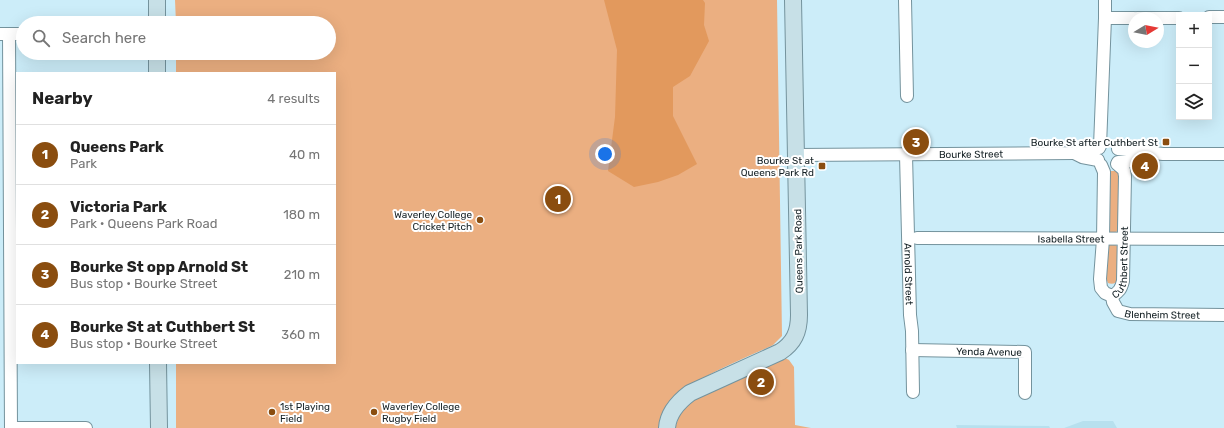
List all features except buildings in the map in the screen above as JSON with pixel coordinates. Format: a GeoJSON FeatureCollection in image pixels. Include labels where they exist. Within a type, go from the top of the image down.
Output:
{"type":"FeatureCollection","features":[{"type":"Feature","properties":{"kind":"street"},"geometry":{"type":"LineString","coordinates":[[157,0],[157,16]]}},
{"type":"Feature","properties":{"kind":"street","name":"Queens Park Road"},"geometry":{"type":"LineString","coordinates":[[667,428],[667,422],[675,406],[690,393],[780,352],[786,348],[795,337],[798,330],[799,315],[793,0]]}},
{"type":"Feature","properties":{"kind":"street"},"geometry":{"type":"LineString","coordinates":[[905,0],[907,96]]}},
{"type":"Feature","properties":{"kind":"street","name":"Cuthbert Street"},"geometry":{"type":"LineString","coordinates":[[1105,0],[1100,155],[1104,172],[1103,239],[1100,279],[1101,288],[1105,293],[1112,296],[1122,288],[1123,281],[1125,176],[1124,170],[1117,163]]}},
{"type":"Feature","properties":{"kind":"street"},"geometry":{"type":"LineString","coordinates":[[1212,17],[1224,17]]}},
{"type":"Feature","properties":{"kind":"street"},"geometry":{"type":"LineString","coordinates":[[1105,18],[1128,18]]}},
{"type":"Feature","properties":{"kind":"street"},"geometry":{"type":"LineString","coordinates":[[1164,18],[1176,18]]}},
{"type":"Feature","properties":{"kind":"street"},"geometry":{"type":"LineString","coordinates":[[16,34],[4,34],[5,341],[11,428],[86,428]]}},
{"type":"Feature","properties":{"kind":"street"},"geometry":{"type":"LineString","coordinates":[[157,60],[157,72]]}},
{"type":"Feature","properties":{"kind":"street"},"geometry":{"type":"LineString","coordinates":[[1163,154],[1146,156],[1117,163],[1108,167],[1100,155],[1107,144],[1110,144],[1118,149],[1163,154],[1224,154]]}},
{"type":"Feature","properties":{"kind":"street","name":"Bourke Street"},"geometry":{"type":"LineString","coordinates":[[796,155],[1074,153],[1087,149],[1100,155]]}},
{"type":"Feature","properties":{"kind":"street"},"geometry":{"type":"LineString","coordinates":[[1117,163],[1120,156],[1118,149]]}},
{"type":"Feature","properties":{"kind":"street","name":"Arnold Street"},"geometry":{"type":"LineString","coordinates":[[906,155],[913,392]]}},
{"type":"Feature","properties":{"kind":"street","name":"Isabella Street"},"geometry":{"type":"LineString","coordinates":[[917,238],[1224,239]]}},
{"type":"Feature","properties":{"kind":"street","name":"Blenheim Street"},"geometry":{"type":"LineString","coordinates":[[1112,296],[1113,302],[1118,311],[1130,314],[1224,315]]}},
{"type":"Feature","properties":{"kind":"street","name":"Yenda Avenue"},"geometry":{"type":"LineString","coordinates":[[912,350],[1025,352],[1025,393]]}},
{"type":"Feature","properties":{"kind":"street"},"geometry":{"type":"LineString","coordinates":[[158,364],[159,428]]}},
{"type":"Feature","properties":{"kind":"shaded area"},"geometry":{"type":"Polygon","coordinates":[[[175,0],[777,0],[782,336],[773,345],[732,363],[686,388],[667,405],[661,419],[660,428],[176,428],[176,364],[336,364],[336,72],[176,72],[176,60],[336,60],[336,16],[176,16],[175,0]]]}},
{"type":"Feature","properties":{"kind":"shaded area"},"geometry":{"type":"Polygon","coordinates":[[[604,0],[703,0],[705,3],[704,25],[709,41],[690,76],[673,87],[673,116],[697,164],[678,175],[658,182],[634,187],[608,171],[615,117],[617,50],[604,0]]]}},
{"type":"Feature","properties":{"kind":"shaded area"},"geometry":{"type":"Polygon","coordinates":[[[1109,171],[1117,171],[1120,176],[1118,231],[1113,233],[1109,232],[1109,171]]]}},
{"type":"Feature","properties":{"kind":"shaded area"},"geometry":{"type":"Polygon","coordinates":[[[1111,244],[1118,247],[1119,279],[1113,284],[1108,283],[1106,278],[1108,246],[1111,244]]]}},
{"type":"Feature","properties":{"kind":"shaded area"},"geometry":{"type":"Polygon","coordinates":[[[785,358],[789,360],[794,367],[795,425],[811,428],[675,428],[681,411],[695,397],[785,358]]]}},
{"type":"Feature","properties":{"kind":"shaded area"},"geometry":{"type":"Polygon","coordinates":[[[1083,421],[1113,421],[1117,428],[1064,428],[1083,421]]]}},
{"type":"Feature","properties":{"kind":"shaded area"},"geometry":{"type":"Polygon","coordinates":[[[956,425],[1049,426],[1050,428],[957,428],[956,425]]]}},
{"type":"Feature","properties":{"kind":"place","name":"Bourke St opp Arnold St"},"geometry":{"type":"Point","coordinates":[916,142]}},
{"type":"Feature","properties":{"kind":"place","name":"Bourke St after Cuthbert St"},"geometry":{"type":"Point","coordinates":[1166,142]}},
{"type":"Feature","properties":{"kind":"place","name":"Bourke St at Queens Park Rd"},"geometry":{"type":"Point","coordinates":[822,166]}},
{"type":"Feature","properties":{"kind":"place","name":"Bourke St at Cuthbert St"},"geometry":{"type":"Point","coordinates":[1145,166]}},
{"type":"Feature","properties":{"kind":"place","name":"Queens Park"},"geometry":{"type":"Point","coordinates":[558,199]}},
{"type":"Feature","properties":{"kind":"place","name":"Waverley College Cricket Pitch"},"geometry":{"type":"Point","coordinates":[480,220]}},
{"type":"Feature","properties":{"kind":"place","name":"Victoria Park"},"geometry":{"type":"Point","coordinates":[761,382]}},
{"type":"Feature","properties":{"kind":"place","name":"1st Playing Field"},"geometry":{"type":"Point","coordinates":[272,412]}},
{"type":"Feature","properties":{"kind":"place","name":"Waverley College Rugby Field"},"geometry":{"type":"Point","coordinates":[374,412]}}]}
